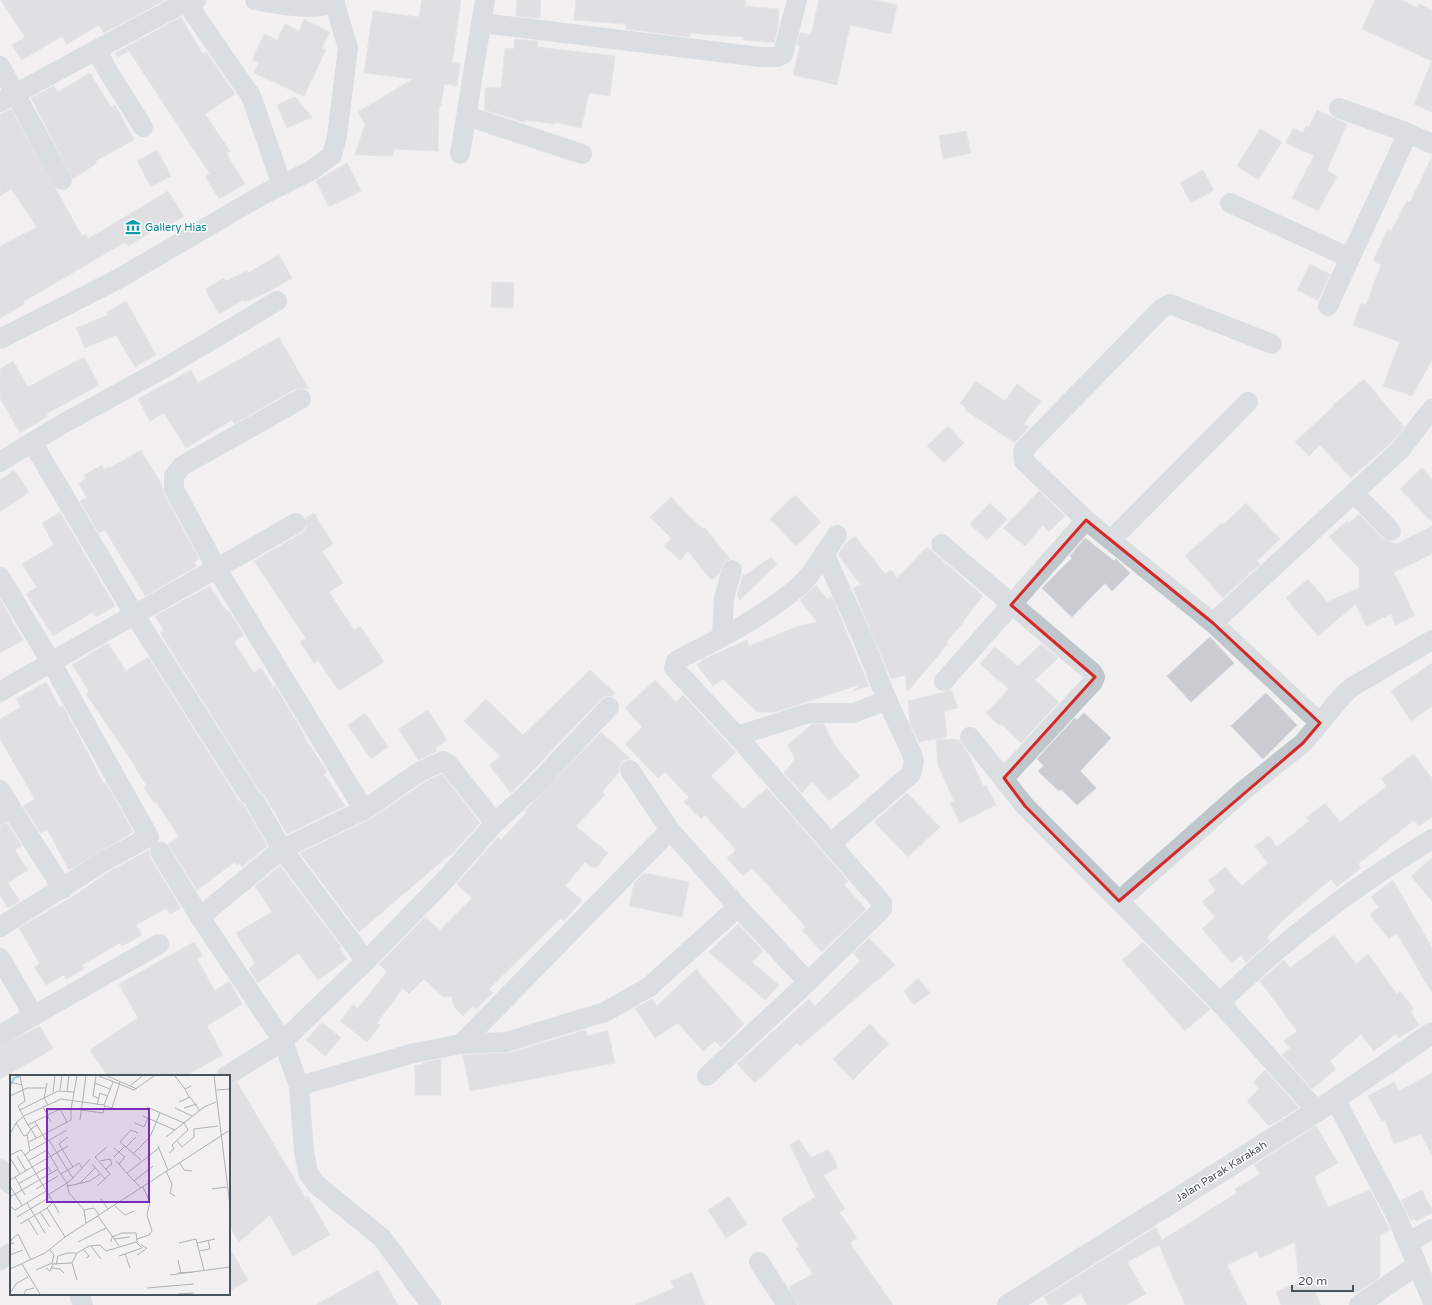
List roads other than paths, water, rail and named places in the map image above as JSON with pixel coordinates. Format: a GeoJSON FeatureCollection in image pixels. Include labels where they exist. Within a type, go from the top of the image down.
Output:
{"type":"FeatureCollection","features":[{"type":"Feature","properties":{"kind":"street"},"geometry":{"type":"LineString","coordinates":[[0,339],[118,279],[282,185],[312,170],[332,155],[337,136],[348,48],[335,1],[321,7],[255,0]]}},
{"type":"Feature","properties":{"kind":"street"},"geometry":{"type":"LineString","coordinates":[[460,154],[485,0]]}},
{"type":"Feature","properties":{"kind":"street"},"geometry":{"type":"LineString","coordinates":[[482,23],[752,56],[777,57],[783,54],[797,0]]}},
{"type":"Feature","properties":{"kind":"street"},"geometry":{"type":"LineString","coordinates":[[8,98],[191,1],[251,96],[282,185]]}},
{"type":"Feature","properties":{"kind":"street"},"geometry":{"type":"LineString","coordinates":[[97,51],[143,127]]}},
{"type":"Feature","properties":{"kind":"street"},"geometry":{"type":"LineString","coordinates":[[0,66],[8,98],[62,180]]}},
{"type":"Feature","properties":{"kind":"street"},"geometry":{"type":"LineString","coordinates":[[1339,108],[1408,133],[1432,144]]}},
{"type":"Feature","properties":{"kind":"street"},"geometry":{"type":"LineString","coordinates":[[467,116],[582,154]]}},
{"type":"Feature","properties":{"kind":"street"},"geometry":{"type":"LineString","coordinates":[[1328,306],[1408,133]]}},
{"type":"Feature","properties":{"kind":"street"},"geometry":{"type":"LineString","coordinates":[[1230,203],[1350,258]]}},
{"type":"Feature","properties":{"kind":"street"},"geometry":{"type":"LineString","coordinates":[[0,461],[168,366],[277,301]]}},
{"type":"Feature","properties":{"kind":"street"},"geometry":{"type":"LineString","coordinates":[[1272,344],[1182,307],[1170,304],[1160,309],[1023,451],[1024,461],[1086,520],[1213,623],[1320,723]]}},
{"type":"Feature","properties":{"kind":"street"},"geometry":{"type":"LineString","coordinates":[[301,399],[182,466],[174,476],[174,489],[217,569],[364,810]]}},
{"type":"Feature","properties":{"kind":"street"},"geometry":{"type":"LineString","coordinates":[[1111,540],[1248,402]]}},
{"type":"Feature","properties":{"kind":"street"},"geometry":{"type":"LineString","coordinates":[[1213,623],[1400,450],[1432,409]]}},
{"type":"Feature","properties":{"kind":"street"},"geometry":{"type":"LineString","coordinates":[[32,442],[134,614],[252,799],[282,849],[366,961]]}},
{"type":"Feature","properties":{"kind":"street"},"geometry":{"type":"LineString","coordinates":[[1354,493],[1391,531]]}},
{"type":"Feature","properties":{"kind":"street"},"geometry":{"type":"LineString","coordinates":[[944,681],[1086,520]]}},
{"type":"Feature","properties":{"kind":"street"},"geometry":{"type":"LineString","coordinates":[[0,692],[134,614],[217,569],[296,522]]}},
{"type":"Feature","properties":{"kind":"street"},"geometry":{"type":"LineString","coordinates":[[707,1076],[808,982],[882,909],[882,903],[737,736],[674,668],[676,661],[742,627],[767,611],[800,586],[837,535]]}},
{"type":"Feature","properties":{"kind":"street"},"geometry":{"type":"LineString","coordinates":[[941,544],[1011,605],[1092,672],[1095,677],[1093,682],[1004,778]]}},
{"type":"Feature","properties":{"kind":"street"},"geometry":{"type":"LineString","coordinates":[[824,553],[862,636],[887,700],[914,761],[911,774],[830,844]]}},
{"type":"Feature","properties":{"kind":"street"},"geometry":{"type":"LineString","coordinates":[[722,637],[724,598],[732,570]]}},
{"type":"Feature","properties":{"kind":"street"},"geometry":{"type":"LineString","coordinates":[[0,577],[51,662],[149,837],[106,860],[0,928]]}},
{"type":"Feature","properties":{"kind":"street"},"geometry":{"type":"LineString","coordinates":[[1118,902],[1243,791],[1303,743],[1343,695],[1352,687],[1432,640]]}},
{"type":"Feature","properties":{"kind":"street"},"geometry":{"type":"LineString","coordinates":[[737,736],[809,713],[854,712],[887,700]]}},
{"type":"Feature","properties":{"kind":"street"},"geometry":{"type":"LineString","coordinates":[[228,1075],[283,1041],[366,961],[444,881],[495,823],[534,787],[609,707]]}},
{"type":"Feature","properties":{"kind":"street"},"geometry":{"type":"LineString","coordinates":[[970,737],[1025,806],[1118,902],[1220,1003],[1317,1111]]}},
{"type":"Feature","properties":{"kind":"street"},"geometry":{"type":"LineString","coordinates":[[200,917],[282,849],[364,810],[419,772],[439,762],[443,761],[448,764],[495,823]]}},
{"type":"Feature","properties":{"kind":"street"},"geometry":{"type":"LineString","coordinates":[[630,770],[670,830],[738,907],[808,982]]}},
{"type":"Feature","properties":{"kind":"street"},"geometry":{"type":"LineString","coordinates":[[0,790],[6,811],[63,889]]}},
{"type":"Feature","properties":{"kind":"street"},"geometry":{"type":"LineString","coordinates":[[461,1044],[670,830]]}},
{"type":"Feature","properties":{"kind":"street"},"geometry":{"type":"LineString","coordinates":[[1220,1003],[1272,954],[1347,896],[1403,857],[1432,839]]}},
{"type":"Feature","properties":{"kind":"street"},"geometry":{"type":"LineString","coordinates":[[160,852],[200,917],[283,1041],[299,1086],[304,1152],[308,1173],[317,1185],[382,1238],[431,1305]]}},
{"type":"Feature","properties":{"kind":"street"},"geometry":{"type":"LineString","coordinates":[[299,1086],[414,1053],[461,1044],[506,1042],[605,1012],[627,1001],[649,987],[738,907]]}},
{"type":"Feature","properties":{"kind":"street"},"geometry":{"type":"LineString","coordinates":[[0,1036],[158,944]]}},
{"type":"Feature","properties":{"kind":"street"},"geometry":{"type":"LineString","coordinates":[[0,958],[34,1016]]}},
{"type":"Feature","properties":{"kind":"street","name":"Jalan Parak Karakah"},"geometry":{"type":"LineString","coordinates":[[1008,1305],[1317,1111],[1432,1033]]}},
{"type":"Feature","properties":{"kind":"street"},"geometry":{"type":"LineString","coordinates":[[1335,1099],[1396,1215],[1432,1300]]}},
{"type":"Feature","properties":{"kind":"street"},"geometry":{"type":"LineString","coordinates":[[0,1169],[10,1184]]}},
{"type":"Feature","properties":{"kind":"street"},"geometry":{"type":"LineString","coordinates":[[1408,1244],[1432,1229]]}},
{"type":"Feature","properties":{"kind":"street"},"geometry":{"type":"LineString","coordinates":[[0,1260],[10,1254]]}},
{"type":"Feature","properties":{"kind":"street"},"geometry":{"type":"LineString","coordinates":[[759,1262],[787,1305]]}},
{"type":"Feature","properties":{"kind":"street"},"geometry":{"type":"LineString","coordinates":[[1359,1305],[1417,1265]]}},
{"type":"Feature","properties":{"kind":"place","name":"Gallery Hias"},"geometry":{"type":"Point","coordinates":[133,227]}}]}
